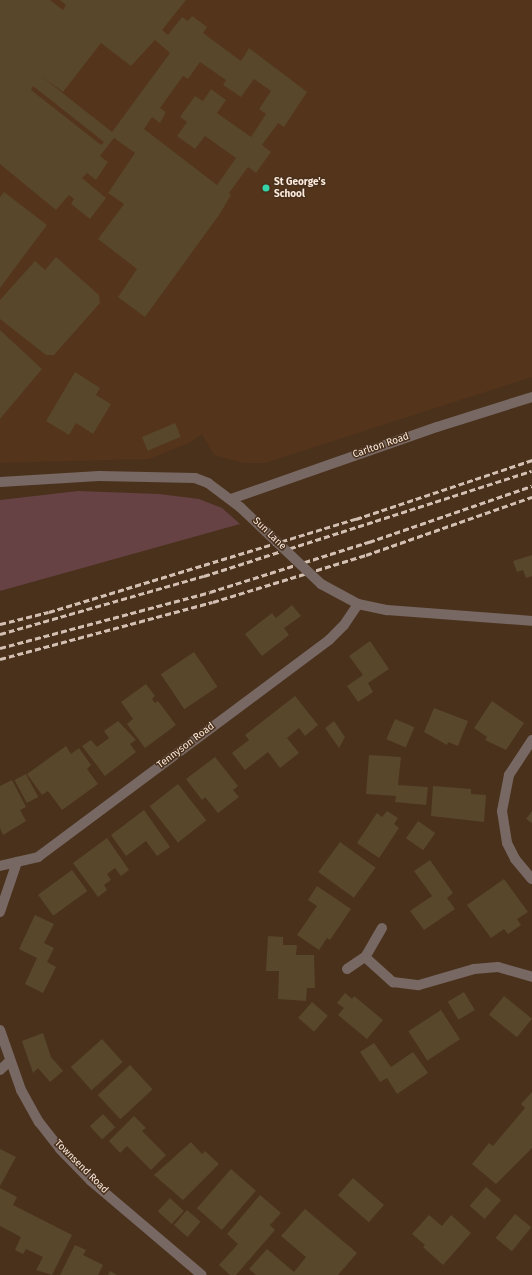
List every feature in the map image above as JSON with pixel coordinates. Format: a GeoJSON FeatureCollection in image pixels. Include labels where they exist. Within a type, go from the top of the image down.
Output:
{"type":"FeatureCollection","features":[{"type":"Feature","properties":{"kind":"street","name":"Carlton Road"},"geometry":{"type":"LineString","coordinates":[[231,499],[415,434],[532,397]]}},
{"type":"Feature","properties":{"kind":"street","name":"Sun Lane"},"geometry":{"type":"LineString","coordinates":[[0,482],[99,476],[195,478],[208,483],[231,499],[321,584],[358,604],[387,610],[532,621]]}},
{"type":"Feature","properties":{"kind":"street","name":"Tennyson Road"},"geometry":{"type":"LineString","coordinates":[[0,866],[38,856],[328,640],[344,625],[358,604]]}},
{"type":"Feature","properties":{"kind":"street"},"geometry":{"type":"LineString","coordinates":[[532,740],[509,775],[502,810],[507,843],[515,859],[532,879]]}},
{"type":"Feature","properties":{"kind":"street"},"geometry":{"type":"LineString","coordinates":[[0,912],[17,862]]}},
{"type":"Feature","properties":{"kind":"street"},"geometry":{"type":"LineString","coordinates":[[347,969],[365,957],[382,928]]}},
{"type":"Feature","properties":{"kind":"street"},"geometry":{"type":"LineString","coordinates":[[365,957],[392,982],[404,985],[419,985],[474,969],[498,967],[532,977]]}},
{"type":"Feature","properties":{"kind":"street","name":"Townsend Road"},"geometry":{"type":"LineString","coordinates":[[0,1030],[22,1090],[39,1122],[60,1149],[91,1181],[202,1275]]}},
{"type":"Feature","properties":{"kind":"street"},"geometry":{"type":"LineString","coordinates":[[0,1070],[10,1060]]}},
{"type":"Feature","properties":{"kind":"shaded area","name":"St George's School"},"geometry":{"type":"Polygon","coordinates":[[[0,0],[532,0],[532,377],[265,463],[243,463],[214,455],[202,434],[189,443],[149,459],[0,463],[0,0]]]}},
{"type":"Feature","properties":{"kind":"shaded area"},"geometry":{"type":"Polygon","coordinates":[[[78,491],[159,494],[199,499],[222,508],[240,524],[0,591],[0,500],[78,491]]]}},
{"type":"Feature","properties":{"kind":"building"},"geometry":{"type":"Polygon","coordinates":[[[0,0],[50,0],[63,10],[66,5],[60,0],[186,0],[162,30],[168,35],[182,17],[188,21],[192,16],[207,27],[203,33],[241,61],[249,48],[307,92],[284,127],[278,123],[262,145],[271,152],[256,173],[248,167],[229,193],[231,195],[219,215],[145,317],[118,297],[137,269],[98,239],[124,204],[108,193],[135,153],[114,138],[100,156],[108,162],[96,180],[87,173],[82,178],[106,198],[90,219],[71,204],[74,199],[69,195],[56,210],[0,164],[0,0]],[[155,40],[131,66],[101,43],[63,92],[41,76],[112,132],[170,53],[155,40]],[[200,62],[188,79],[183,76],[160,108],[166,112],[160,123],[152,117],[144,129],[217,185],[236,158],[205,136],[195,149],[177,136],[187,122],[180,117],[195,96],[203,101],[211,89],[226,100],[217,113],[251,137],[266,114],[259,109],[271,91],[254,79],[241,97],[223,85],[226,80],[200,62]],[[33,86],[31,90],[101,145],[104,142],[33,86]]]}},
{"type":"Feature","properties":{"kind":"building"},"geometry":{"type":"Polygon","coordinates":[[[4,192],[47,225],[0,288],[0,197],[4,192]]]}},
{"type":"Feature","properties":{"kind":"building"},"geometry":{"type":"Polygon","coordinates":[[[56,257],[99,295],[100,303],[54,355],[46,355],[0,319],[0,300],[35,261],[45,270],[56,257]]]}},
{"type":"Feature","properties":{"kind":"building"},"geometry":{"type":"Polygon","coordinates":[[[0,330],[42,369],[0,419],[0,330]]]}},
{"type":"Feature","properties":{"kind":"building"},"geometry":{"type":"Polygon","coordinates":[[[75,372],[100,388],[96,395],[111,404],[93,434],[76,423],[69,435],[46,421],[75,372]]]}},
{"type":"Feature","properties":{"kind":"building"},"geometry":{"type":"Polygon","coordinates":[[[175,423],[181,437],[148,451],[142,437],[175,423]]]}},
{"type":"Feature","properties":{"kind":"building"},"geometry":{"type":"Polygon","coordinates":[[[532,555],[532,576],[526,578],[523,570],[517,572],[513,561],[532,555]]]}},
{"type":"Feature","properties":{"kind":"building"},"geometry":{"type":"Polygon","coordinates":[[[292,605],[301,616],[284,628],[289,635],[262,656],[245,634],[272,613],[276,618],[292,605]]]}},
{"type":"Feature","properties":{"kind":"building"},"geometry":{"type":"Polygon","coordinates":[[[370,641],[389,669],[368,683],[373,692],[358,702],[347,686],[363,675],[349,656],[370,641]]]}},
{"type":"Feature","properties":{"kind":"building"},"geometry":{"type":"Polygon","coordinates":[[[194,652],[217,687],[184,709],[161,674],[194,652]]]}},
{"type":"Feature","properties":{"kind":"building"},"geometry":{"type":"Polygon","coordinates":[[[146,684],[155,696],[152,699],[155,703],[158,701],[176,725],[145,748],[127,724],[133,719],[121,702],[146,684]]]}},
{"type":"Feature","properties":{"kind":"building"},"geometry":{"type":"Polygon","coordinates":[[[295,696],[318,725],[305,736],[299,728],[287,738],[299,753],[280,768],[268,752],[245,770],[232,753],[249,740],[245,735],[295,696]]]}},
{"type":"Feature","properties":{"kind":"building"},"geometry":{"type":"Polygon","coordinates":[[[492,701],[524,723],[506,750],[485,740],[487,737],[474,728],[492,701]]]}},
{"type":"Feature","properties":{"kind":"building"},"geometry":{"type":"Polygon","coordinates":[[[434,708],[468,721],[458,746],[448,742],[447,745],[424,732],[434,708]]]}},
{"type":"Feature","properties":{"kind":"building"},"geometry":{"type":"Polygon","coordinates":[[[395,719],[414,727],[406,747],[386,739],[395,719]]]}},
{"type":"Feature","properties":{"kind":"building"},"geometry":{"type":"Polygon","coordinates":[[[118,721],[136,740],[130,744],[136,752],[105,776],[82,746],[91,740],[97,747],[109,738],[104,731],[118,721]]]}},
{"type":"Feature","properties":{"kind":"building"},"geometry":{"type":"Polygon","coordinates":[[[334,721],[345,737],[339,748],[325,728],[334,721]]]}},
{"type":"Feature","properties":{"kind":"building"},"geometry":{"type":"Polygon","coordinates":[[[66,746],[71,754],[79,748],[91,765],[87,769],[98,784],[62,810],[48,791],[42,795],[27,774],[66,746]]]}},
{"type":"Feature","properties":{"kind":"building"},"geometry":{"type":"Polygon","coordinates":[[[369,755],[401,757],[398,785],[428,787],[426,805],[395,802],[396,796],[366,794],[369,755]]]}},
{"type":"Feature","properties":{"kind":"building"},"geometry":{"type":"Polygon","coordinates":[[[215,757],[238,786],[233,790],[239,797],[218,813],[205,797],[202,800],[186,779],[215,757]]]}},
{"type":"Feature","properties":{"kind":"building"},"geometry":{"type":"Polygon","coordinates":[[[26,774],[38,797],[27,803],[15,780],[26,774]]]}},
{"type":"Feature","properties":{"kind":"building"},"geometry":{"type":"Polygon","coordinates":[[[12,780],[26,807],[20,810],[26,821],[3,835],[0,828],[0,786],[12,780]]]}},
{"type":"Feature","properties":{"kind":"building"},"geometry":{"type":"Polygon","coordinates":[[[178,784],[206,820],[178,842],[150,806],[178,784]]]}},
{"type":"Feature","properties":{"kind":"building"},"geometry":{"type":"Polygon","coordinates":[[[433,786],[471,789],[471,794],[486,795],[484,822],[431,816],[433,786]]]}},
{"type":"Feature","properties":{"kind":"building"},"geometry":{"type":"Polygon","coordinates":[[[144,810],[170,847],[157,856],[146,841],[126,856],[111,835],[144,810]]]}},
{"type":"Feature","properties":{"kind":"building"},"geometry":{"type":"Polygon","coordinates":[[[387,811],[398,818],[394,824],[399,828],[379,858],[357,843],[377,813],[382,817],[387,811]]]}},
{"type":"Feature","properties":{"kind":"building"},"geometry":{"type":"Polygon","coordinates":[[[532,811],[532,823],[526,819],[532,811]]]}},
{"type":"Feature","properties":{"kind":"building"},"geometry":{"type":"Polygon","coordinates":[[[418,821],[435,833],[423,850],[406,838],[418,821]]]}},
{"type":"Feature","properties":{"kind":"building"},"geometry":{"type":"Polygon","coordinates":[[[107,838],[129,870],[121,876],[115,868],[107,874],[111,880],[104,885],[107,890],[98,897],[73,863],[107,838]]]}},
{"type":"Feature","properties":{"kind":"building"},"geometry":{"type":"Polygon","coordinates":[[[340,842],[376,868],[354,898],[318,872],[340,842]]]}},
{"type":"Feature","properties":{"kind":"building"},"geometry":{"type":"Polygon","coordinates":[[[430,860],[453,893],[447,898],[455,909],[424,930],[410,911],[432,896],[414,871],[430,860]]]}},
{"type":"Feature","properties":{"kind":"building"},"geometry":{"type":"Polygon","coordinates":[[[72,870],[87,891],[53,916],[38,895],[72,870]]]}},
{"type":"Feature","properties":{"kind":"building"},"geometry":{"type":"Polygon","coordinates":[[[504,879],[528,912],[517,919],[521,925],[508,934],[504,929],[491,938],[467,905],[504,879]]]}},
{"type":"Feature","properties":{"kind":"building"},"geometry":{"type":"Polygon","coordinates":[[[317,886],[351,909],[330,940],[327,938],[319,950],[297,935],[317,906],[308,900],[317,886]]]}},
{"type":"Feature","properties":{"kind":"building"},"geometry":{"type":"Polygon","coordinates":[[[35,915],[54,924],[44,943],[54,948],[47,962],[56,967],[43,993],[25,984],[37,958],[19,949],[35,915]]]}},
{"type":"Feature","properties":{"kind":"building"},"geometry":{"type":"Polygon","coordinates":[[[268,936],[283,937],[283,945],[297,945],[296,955],[314,955],[315,988],[307,988],[306,1001],[278,999],[279,971],[266,971],[268,936]]]}},
{"type":"Feature","properties":{"kind":"building"},"geometry":{"type":"Polygon","coordinates":[[[464,992],[475,1010],[459,1020],[448,1002],[464,992]]]}},
{"type":"Feature","properties":{"kind":"building"},"geometry":{"type":"Polygon","coordinates":[[[345,993],[352,999],[354,996],[383,1020],[367,1039],[338,1015],[344,1008],[337,1003],[345,993]]]}},
{"type":"Feature","properties":{"kind":"building"},"geometry":{"type":"Polygon","coordinates":[[[504,996],[532,1019],[517,1037],[489,1015],[504,996]]]}},
{"type":"Feature","properties":{"kind":"building"},"geometry":{"type":"Polygon","coordinates":[[[312,1002],[328,1016],[314,1032],[298,1018],[312,1002]]]}},
{"type":"Feature","properties":{"kind":"building"},"geometry":{"type":"Polygon","coordinates":[[[441,1010],[460,1039],[427,1061],[408,1031],[441,1010]]]}},
{"type":"Feature","properties":{"kind":"building"},"geometry":{"type":"Polygon","coordinates":[[[43,1033],[51,1057],[63,1071],[50,1082],[38,1068],[33,1073],[22,1041],[43,1033]]]}},
{"type":"Feature","properties":{"kind":"building"},"geometry":{"type":"Polygon","coordinates":[[[102,1039],[123,1062],[92,1090],[71,1067],[102,1039]]]}},
{"type":"Feature","properties":{"kind":"building"},"geometry":{"type":"Polygon","coordinates":[[[374,1043],[391,1067],[413,1052],[428,1073],[397,1094],[387,1078],[380,1082],[360,1052],[374,1043]]]}},
{"type":"Feature","properties":{"kind":"building"},"geometry":{"type":"Polygon","coordinates":[[[130,1065],[153,1089],[120,1119],[98,1095],[130,1065]]]}},
{"type":"Feature","properties":{"kind":"building"},"geometry":{"type":"Polygon","coordinates":[[[532,1092],[532,1148],[496,1184],[472,1164],[489,1143],[493,1146],[525,1108],[521,1104],[532,1092]]]}},
{"type":"Feature","properties":{"kind":"building"},"geometry":{"type":"Polygon","coordinates":[[[103,1114],[115,1127],[102,1139],[90,1126],[103,1114]]]}},
{"type":"Feature","properties":{"kind":"building"},"geometry":{"type":"Polygon","coordinates":[[[134,1116],[146,1128],[142,1131],[166,1155],[151,1170],[127,1146],[120,1153],[109,1141],[134,1116]]]}},
{"type":"Feature","properties":{"kind":"building"},"geometry":{"type":"Polygon","coordinates":[[[191,1142],[202,1154],[205,1151],[219,1164],[183,1200],[154,1175],[191,1142]]]}},
{"type":"Feature","properties":{"kind":"building"},"geometry":{"type":"Polygon","coordinates":[[[0,1149],[16,1157],[0,1186],[0,1149]]]}},
{"type":"Feature","properties":{"kind":"building"},"geometry":{"type":"Polygon","coordinates":[[[231,1169],[256,1191],[222,1230],[197,1208],[231,1169]]]}},
{"type":"Feature","properties":{"kind":"building"},"geometry":{"type":"Polygon","coordinates":[[[353,1178],[384,1205],[369,1222],[338,1195],[353,1178]]]}},
{"type":"Feature","properties":{"kind":"building"},"geometry":{"type":"Polygon","coordinates":[[[486,1187],[501,1200],[485,1219],[470,1206],[486,1187]]]}},
{"type":"Feature","properties":{"kind":"building"},"geometry":{"type":"Polygon","coordinates":[[[0,1188],[17,1197],[13,1205],[72,1235],[52,1275],[36,1270],[43,1257],[26,1249],[23,1254],[15,1250],[21,1237],[0,1226],[0,1188]]]}},
{"type":"Feature","properties":{"kind":"building"},"geometry":{"type":"Polygon","coordinates":[[[260,1195],[281,1213],[270,1225],[275,1230],[236,1275],[230,1275],[219,1265],[238,1244],[227,1234],[260,1195]]]}},
{"type":"Feature","properties":{"kind":"building"},"geometry":{"type":"Polygon","coordinates":[[[170,1198],[184,1211],[172,1224],[158,1211],[170,1198]]]}},
{"type":"Feature","properties":{"kind":"building"},"geometry":{"type":"Polygon","coordinates":[[[305,1209],[357,1253],[338,1275],[256,1275],[249,1269],[267,1249],[294,1272],[306,1257],[281,1236],[305,1209]]]}},
{"type":"Feature","properties":{"kind":"building"},"geometry":{"type":"Polygon","coordinates":[[[187,1210],[201,1222],[187,1237],[174,1225],[187,1210]]]}},
{"type":"Feature","properties":{"kind":"building"},"geometry":{"type":"Polygon","coordinates":[[[515,1214],[531,1227],[512,1251],[495,1238],[515,1214]]]}},
{"type":"Feature","properties":{"kind":"building"},"geometry":{"type":"Polygon","coordinates":[[[429,1215],[442,1226],[451,1215],[471,1233],[443,1265],[423,1247],[425,1245],[412,1234],[429,1215]]]}},
{"type":"Feature","properties":{"kind":"building"},"geometry":{"type":"Polygon","coordinates":[[[75,1245],[86,1250],[83,1255],[103,1265],[98,1275],[60,1275],[75,1245]]]}},
{"type":"Feature","properties":{"kind":"building"},"geometry":{"type":"Polygon","coordinates":[[[110,1271],[117,1275],[108,1275],[110,1271]]]}},
{"type":"Feature","properties":{"kind":"railway"},"geometry":{"type":"LineString","coordinates":[[0,624],[49,612],[356,519],[532,460]]}},
{"type":"Feature","properties":{"kind":"railway"},"geometry":{"type":"LineString","coordinates":[[0,634],[204,576],[532,471]]}},
{"type":"Feature","properties":{"kind":"railway"},"geometry":{"type":"LineString","coordinates":[[0,648],[210,592],[369,542],[532,486]]}},
{"type":"Feature","properties":{"kind":"railway"},"geometry":{"type":"LineString","coordinates":[[0,659],[213,602],[366,555],[532,497]]}},
{"type":"Feature","properties":{"kind":"place","name":"St George's School"},"geometry":{"type":"Point","coordinates":[266,188]}}]}
